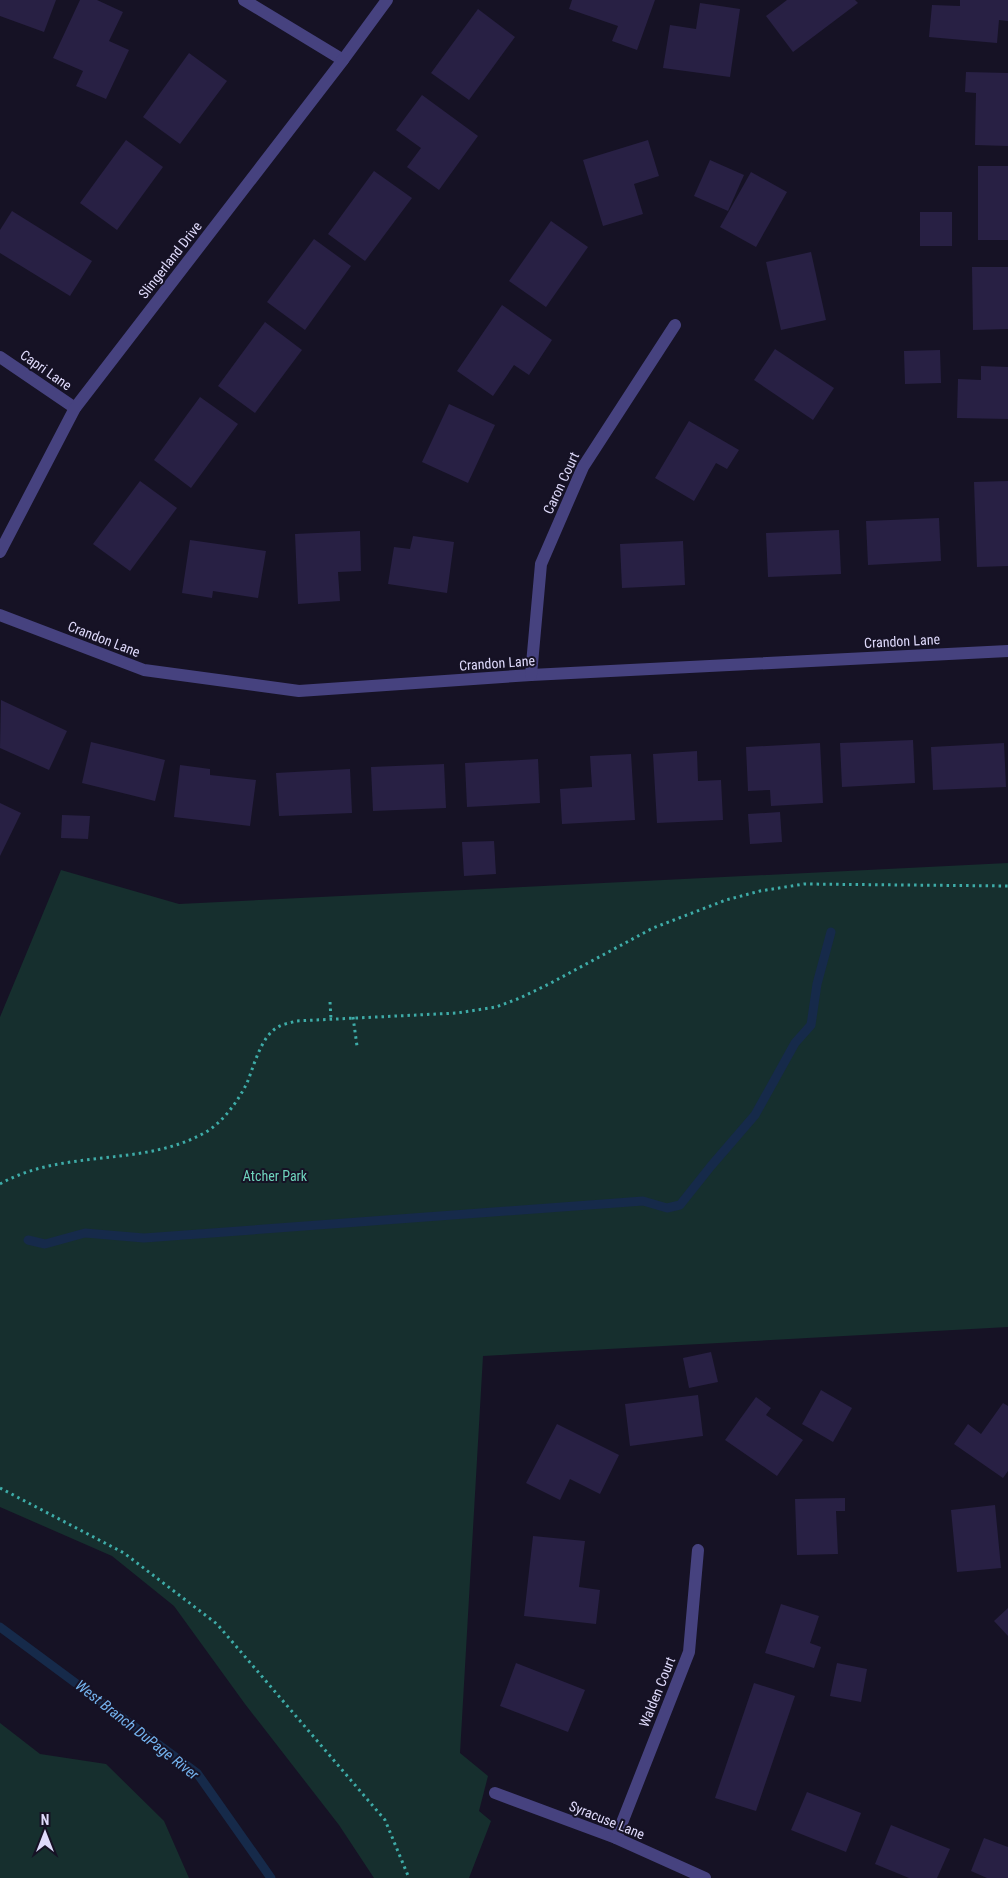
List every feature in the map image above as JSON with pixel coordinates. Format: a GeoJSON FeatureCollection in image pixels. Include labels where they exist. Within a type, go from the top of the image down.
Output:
{"type":"FeatureCollection","features":[{"type":"Feature","properties":{"kind":"street"},"geometry":{"type":"LineString","coordinates":[[244,0],[343,60]]}},
{"type":"Feature","properties":{"kind":"street","name":"Slingerland Drive"},"geometry":{"type":"LineString","coordinates":[[0,552],[75,408],[387,0]]}},
{"type":"Feature","properties":{"kind":"street","name":"Caron Court"},"geometry":{"type":"LineString","coordinates":[[531,675],[540,564],[583,467],[675,325]]}},
{"type":"Feature","properties":{"kind":"street","name":"Capri Lane"},"geometry":{"type":"LineString","coordinates":[[0,357],[75,408]]}},
{"type":"Feature","properties":{"kind":"street","name":"Crandon Lane"},"geometry":{"type":"LineString","coordinates":[[0,615],[144,670],[300,691],[531,675],[1008,651]]}},
{"type":"Feature","properties":{"kind":"street","name":"Walden Court"},"geometry":{"type":"LineString","coordinates":[[616,1838],[689,1652],[698,1550]]}},
{"type":"Feature","properties":{"kind":"street","name":"Syracuse Lane"},"geometry":{"type":"LineString","coordinates":[[495,1793],[616,1838],[705,1878]]}},
{"type":"Feature","properties":{"kind":"path"},"geometry":{"type":"LineString","coordinates":[[0,1184],[15,1176],[43,1167],[170,1148],[207,1131],[232,1108],[246,1084],[264,1042],[277,1027],[296,1021],[457,1013],[496,1007],[549,984],[653,928],[726,900],[760,891],[804,884],[1008,886]]}},
{"type":"Feature","properties":{"kind":"path"},"geometry":{"type":"LineString","coordinates":[[330,1002],[331,1019]]}},
{"type":"Feature","properties":{"kind":"path"},"geometry":{"type":"LineString","coordinates":[[353,1017],[357,1046]]}},
{"type":"Feature","properties":{"kind":"path"},"geometry":{"type":"LineString","coordinates":[[0,1488],[124,1552],[217,1624],[385,1820],[409,1878]]}},
{"type":"Feature","properties":{"kind":"green space","name":"Atcher Park"},"geometry":{"type":"Polygon","coordinates":[[[1008,863],[1008,1327],[483,1356],[460,1753],[488,1776],[479,1811],[491,1821],[469,1878],[374,1878],[339,1825],[245,1704],[174,1606],[112,1556],[0,1507],[0,1017],[61,870],[179,904],[1008,863]]]}},
{"type":"Feature","properties":{"kind":"green space"},"geometry":{"type":"Polygon","coordinates":[[[0,1723],[40,1754],[106,1764],[164,1821],[189,1878],[0,1878],[0,1723]]]}},
{"type":"Feature","properties":{"kind":"building"},"geometry":{"type":"Polygon","coordinates":[[[0,0],[56,0],[44,32],[0,16],[0,0]]]}},
{"type":"Feature","properties":{"kind":"building"},"geometry":{"type":"Polygon","coordinates":[[[80,0],[97,0],[123,12],[109,41],[129,50],[106,99],[76,86],[83,71],[53,58],[80,0]]]}},
{"type":"Feature","properties":{"kind":"building"},"geometry":{"type":"Polygon","coordinates":[[[572,0],[655,0],[637,50],[612,41],[618,26],[569,9],[572,0]]]}},
{"type":"Feature","properties":{"kind":"building"},"geometry":{"type":"Polygon","coordinates":[[[787,0],[855,0],[858,3],[793,52],[766,16],[787,0]]]}},
{"type":"Feature","properties":{"kind":"building"},"geometry":{"type":"Polygon","coordinates":[[[960,0],[1008,0],[1008,21],[999,20],[997,43],[929,37],[932,5],[960,6],[960,0]]]}},
{"type":"Feature","properties":{"kind":"building"},"geometry":{"type":"Polygon","coordinates":[[[700,3],[740,9],[730,77],[663,68],[670,25],[696,29],[700,3]]]}},
{"type":"Feature","properties":{"kind":"building"},"geometry":{"type":"Polygon","coordinates":[[[478,9],[515,37],[469,100],[431,73],[478,9]]]}},
{"type":"Feature","properties":{"kind":"building"},"geometry":{"type":"Polygon","coordinates":[[[189,53],[227,81],[180,144],[143,117],[189,53]]]}},
{"type":"Feature","properties":{"kind":"building"},"geometry":{"type":"Polygon","coordinates":[[[966,72],[1008,73],[1008,146],[975,145],[976,93],[965,92],[966,72]]]}},
{"type":"Feature","properties":{"kind":"building"},"geometry":{"type":"Polygon","coordinates":[[[422,95],[478,136],[439,190],[407,167],[421,148],[396,130],[422,95]]]}},
{"type":"Feature","properties":{"kind":"building"},"geometry":{"type":"Polygon","coordinates":[[[126,140],[163,167],[117,230],[80,203],[126,140]]]}},
{"type":"Feature","properties":{"kind":"building"},"geometry":{"type":"Polygon","coordinates":[[[648,140],[659,176],[634,184],[643,214],[603,226],[583,160],[648,140]]]}},
{"type":"Feature","properties":{"kind":"building"},"geometry":{"type":"Polygon","coordinates":[[[710,160],[744,175],[728,211],[694,196],[710,160]]]}},
{"type":"Feature","properties":{"kind":"building"},"geometry":{"type":"Polygon","coordinates":[[[978,166],[1008,166],[1008,240],[978,240],[978,166]]]}},
{"type":"Feature","properties":{"kind":"building"},"geometry":{"type":"Polygon","coordinates":[[[374,171],[412,198],[365,261],[328,234],[374,171]]]}},
{"type":"Feature","properties":{"kind":"building"},"geometry":{"type":"Polygon","coordinates":[[[751,172],[787,192],[756,247],[720,227],[751,172]]]}},
{"type":"Feature","properties":{"kind":"building"},"geometry":{"type":"Polygon","coordinates":[[[12,211],[92,261],[70,296],[0,253],[0,230],[12,211]]]}},
{"type":"Feature","properties":{"kind":"building"},"geometry":{"type":"Polygon","coordinates":[[[920,212],[952,212],[952,246],[920,246],[920,212]]]}},
{"type":"Feature","properties":{"kind":"building"},"geometry":{"type":"Polygon","coordinates":[[[551,221],[588,247],[546,307],[509,281],[551,221]]]}},
{"type":"Feature","properties":{"kind":"building"},"geometry":{"type":"Polygon","coordinates":[[[314,239],[351,266],[305,330],[267,302],[314,239]]]}},
{"type":"Feature","properties":{"kind":"building"},"geometry":{"type":"Polygon","coordinates":[[[811,252],[826,320],[781,330],[766,262],[811,252]]]}},
{"type":"Feature","properties":{"kind":"building"},"geometry":{"type":"Polygon","coordinates":[[[972,267],[1008,267],[1008,329],[973,330],[972,267]]]}},
{"type":"Feature","properties":{"kind":"building"},"geometry":{"type":"Polygon","coordinates":[[[502,305],[552,340],[529,375],[514,365],[493,396],[457,371],[502,305]]]}},
{"type":"Feature","properties":{"kind":"building"},"geometry":{"type":"Polygon","coordinates":[[[265,322],[302,350],[255,413],[218,386],[265,322]]]}},
{"type":"Feature","properties":{"kind":"building"},"geometry":{"type":"Polygon","coordinates":[[[775,349],[834,388],[813,420],[754,380],[775,349]]]}},
{"type":"Feature","properties":{"kind":"building"},"geometry":{"type":"Polygon","coordinates":[[[940,350],[941,383],[905,384],[904,351],[940,350]]]}},
{"type":"Feature","properties":{"kind":"building"},"geometry":{"type":"Polygon","coordinates":[[[981,366],[1008,367],[1008,419],[957,418],[958,379],[981,380],[981,366]]]}},
{"type":"Feature","properties":{"kind":"building"},"geometry":{"type":"Polygon","coordinates":[[[200,397],[238,424],[191,488],[154,460],[200,397]]]}},
{"type":"Feature","properties":{"kind":"building"},"geometry":{"type":"Polygon","coordinates":[[[449,404],[495,425],[468,483],[422,462],[449,404]]]}},
{"type":"Feature","properties":{"kind":"building"},"geometry":{"type":"Polygon","coordinates":[[[689,421],[739,450],[727,469],[716,463],[694,501],[655,478],[689,421]]]}},
{"type":"Feature","properties":{"kind":"building"},"geometry":{"type":"Polygon","coordinates":[[[140,481],[177,508],[130,571],[93,544],[140,481]]]}},
{"type":"Feature","properties":{"kind":"building"},"geometry":{"type":"Polygon","coordinates":[[[1008,481],[1008,566],[977,567],[974,482],[1008,481]]]}},
{"type":"Feature","properties":{"kind":"building"},"geometry":{"type":"Polygon","coordinates":[[[939,518],[941,561],[868,565],[866,521],[939,518]]]}},
{"type":"Feature","properties":{"kind":"building"},"geometry":{"type":"Polygon","coordinates":[[[839,530],[841,574],[768,577],[766,533],[839,530]]]}},
{"type":"Feature","properties":{"kind":"building"},"geometry":{"type":"Polygon","coordinates":[[[360,531],[361,571],[338,572],[340,601],[298,604],[295,534],[360,531]]]}},
{"type":"Feature","properties":{"kind":"building"},"geometry":{"type":"Polygon","coordinates":[[[413,536],[454,542],[447,593],[388,584],[394,547],[410,549],[413,536]]]}},
{"type":"Feature","properties":{"kind":"building"},"geometry":{"type":"Polygon","coordinates":[[[190,540],[266,551],[258,598],[213,591],[212,598],[182,593],[190,540]]]}},
{"type":"Feature","properties":{"kind":"building"},"geometry":{"type":"Polygon","coordinates":[[[683,541],[685,585],[622,588],[620,544],[683,541]]]}},
{"type":"Feature","properties":{"kind":"building"},"geometry":{"type":"Polygon","coordinates":[[[1,700],[67,731],[49,770],[0,748],[1,700]]]}},
{"type":"Feature","properties":{"kind":"building"},"geometry":{"type":"Polygon","coordinates":[[[913,740],[915,783],[842,787],[840,743],[913,740]]]}},
{"type":"Feature","properties":{"kind":"building"},"geometry":{"type":"Polygon","coordinates":[[[91,742],[165,760],[155,801],[82,783],[91,742]]]}},
{"type":"Feature","properties":{"kind":"building"},"geometry":{"type":"Polygon","coordinates":[[[820,743],[823,803],[771,806],[770,790],[748,791],[746,747],[820,743]]]}},
{"type":"Feature","properties":{"kind":"building"},"geometry":{"type":"Polygon","coordinates":[[[1004,743],[1006,787],[933,790],[931,747],[1004,743]]]}},
{"type":"Feature","properties":{"kind":"building"},"geometry":{"type":"Polygon","coordinates":[[[697,751],[698,781],[721,780],[723,820],[657,823],[653,754],[697,751]]]}},
{"type":"Feature","properties":{"kind":"building"},"geometry":{"type":"Polygon","coordinates":[[[631,754],[635,820],[562,824],[560,789],[592,787],[590,756],[631,754]]]}},
{"type":"Feature","properties":{"kind":"building"},"geometry":{"type":"Polygon","coordinates":[[[538,759],[540,803],[467,807],[465,763],[538,759]]]}},
{"type":"Feature","properties":{"kind":"building"},"geometry":{"type":"Polygon","coordinates":[[[444,764],[446,808],[373,811],[371,767],[444,764]]]}},
{"type":"Feature","properties":{"kind":"building"},"geometry":{"type":"Polygon","coordinates":[[[180,765],[210,769],[210,775],[256,780],[250,826],[174,817],[180,765]]]}},
{"type":"Feature","properties":{"kind":"building"},"geometry":{"type":"Polygon","coordinates":[[[350,769],[352,813],[279,816],[276,773],[350,769]]]}},
{"type":"Feature","properties":{"kind":"building"},"geometry":{"type":"Polygon","coordinates":[[[0,803],[21,813],[0,856],[0,803]]]}},
{"type":"Feature","properties":{"kind":"building"},"geometry":{"type":"Polygon","coordinates":[[[780,812],[782,842],[750,844],[748,814],[780,812]]]}},
{"type":"Feature","properties":{"kind":"building"},"geometry":{"type":"Polygon","coordinates":[[[62,815],[90,816],[88,839],[61,838],[62,815]]]}},
{"type":"Feature","properties":{"kind":"building"},"geometry":{"type":"Polygon","coordinates":[[[494,841],[496,874],[464,876],[462,842],[494,841]]]}},
{"type":"Feature","properties":{"kind":"building"},"geometry":{"type":"Polygon","coordinates":[[[711,1352],[718,1382],[689,1388],[683,1358],[711,1352]]]}},
{"type":"Feature","properties":{"kind":"building"},"geometry":{"type":"Polygon","coordinates":[[[821,1390],[852,1408],[833,1442],[802,1424],[821,1390]]]}},
{"type":"Feature","properties":{"kind":"building"},"geometry":{"type":"Polygon","coordinates":[[[698,1395],[703,1436],[630,1446],[625,1404],[698,1395]]]}},
{"type":"Feature","properties":{"kind":"building"},"geometry":{"type":"Polygon","coordinates":[[[756,1397],[771,1408],[766,1415],[803,1440],[777,1476],[725,1440],[756,1397]]]}},
{"type":"Feature","properties":{"kind":"building"},"geometry":{"type":"Polygon","coordinates":[[[1003,1403],[1008,1406],[1008,1471],[1003,1478],[954,1444],[968,1424],[981,1434],[1003,1403]]]}},
{"type":"Feature","properties":{"kind":"building"},"geometry":{"type":"Polygon","coordinates":[[[557,1424],[619,1455],[600,1494],[570,1479],[560,1500],[526,1483],[557,1424]]]}},
{"type":"Feature","properties":{"kind":"building"},"geometry":{"type":"Polygon","coordinates":[[[845,1498],[845,1511],[836,1511],[838,1554],[797,1555],[795,1499],[845,1498]]]}},
{"type":"Feature","properties":{"kind":"building"},"geometry":{"type":"Polygon","coordinates":[[[995,1505],[1001,1568],[957,1572],[951,1510],[995,1505]]]}},
{"type":"Feature","properties":{"kind":"building"},"geometry":{"type":"Polygon","coordinates":[[[533,1536],[585,1541],[579,1587],[600,1590],[596,1624],[524,1616],[533,1536]]]}},
{"type":"Feature","properties":{"kind":"building"},"geometry":{"type":"Polygon","coordinates":[[[781,1604],[819,1616],[810,1643],[821,1647],[814,1668],[765,1653],[781,1604]]]}},
{"type":"Feature","properties":{"kind":"building"},"geometry":{"type":"Polygon","coordinates":[[[1008,1608],[1008,1636],[994,1621],[1008,1608]]]}},
{"type":"Feature","properties":{"kind":"building"},"geometry":{"type":"Polygon","coordinates":[[[516,1663],[585,1690],[568,1732],[500,1706],[516,1663]]]}},
{"type":"Feature","properties":{"kind":"building"},"geometry":{"type":"Polygon","coordinates":[[[837,1663],[867,1669],[861,1702],[830,1696],[837,1663]]]}},
{"type":"Feature","properties":{"kind":"building"},"geometry":{"type":"Polygon","coordinates":[[[754,1683],[795,1696],[756,1811],[715,1798],[754,1683]]]}},
{"type":"Feature","properties":{"kind":"building"},"geometry":{"type":"Polygon","coordinates":[[[807,1792],[861,1813],[846,1852],[791,1830],[807,1792]]]}},
{"type":"Feature","properties":{"kind":"building"},"geometry":{"type":"Polygon","coordinates":[[[891,1825],[950,1849],[937,1878],[909,1878],[875,1864],[891,1825]]]}},
{"type":"Feature","properties":{"kind":"building"},"geometry":{"type":"Polygon","coordinates":[[[984,1838],[1008,1847],[1008,1878],[987,1878],[971,1871],[984,1838]]]}},
{"type":"Feature","properties":{"kind":"waterway"},"geometry":{"type":"LineString","coordinates":[[28,1240],[45,1244],[85,1233],[144,1238],[643,1201],[667,1208],[680,1205],[755,1115],[795,1043],[811,1025],[817,984],[831,932]]}},
{"type":"Feature","properties":{"kind":"waterway","name":"West Branch DuPage River"},"geometry":{"type":"LineString","coordinates":[[0,1627],[197,1773],[271,1878]]}}]}
